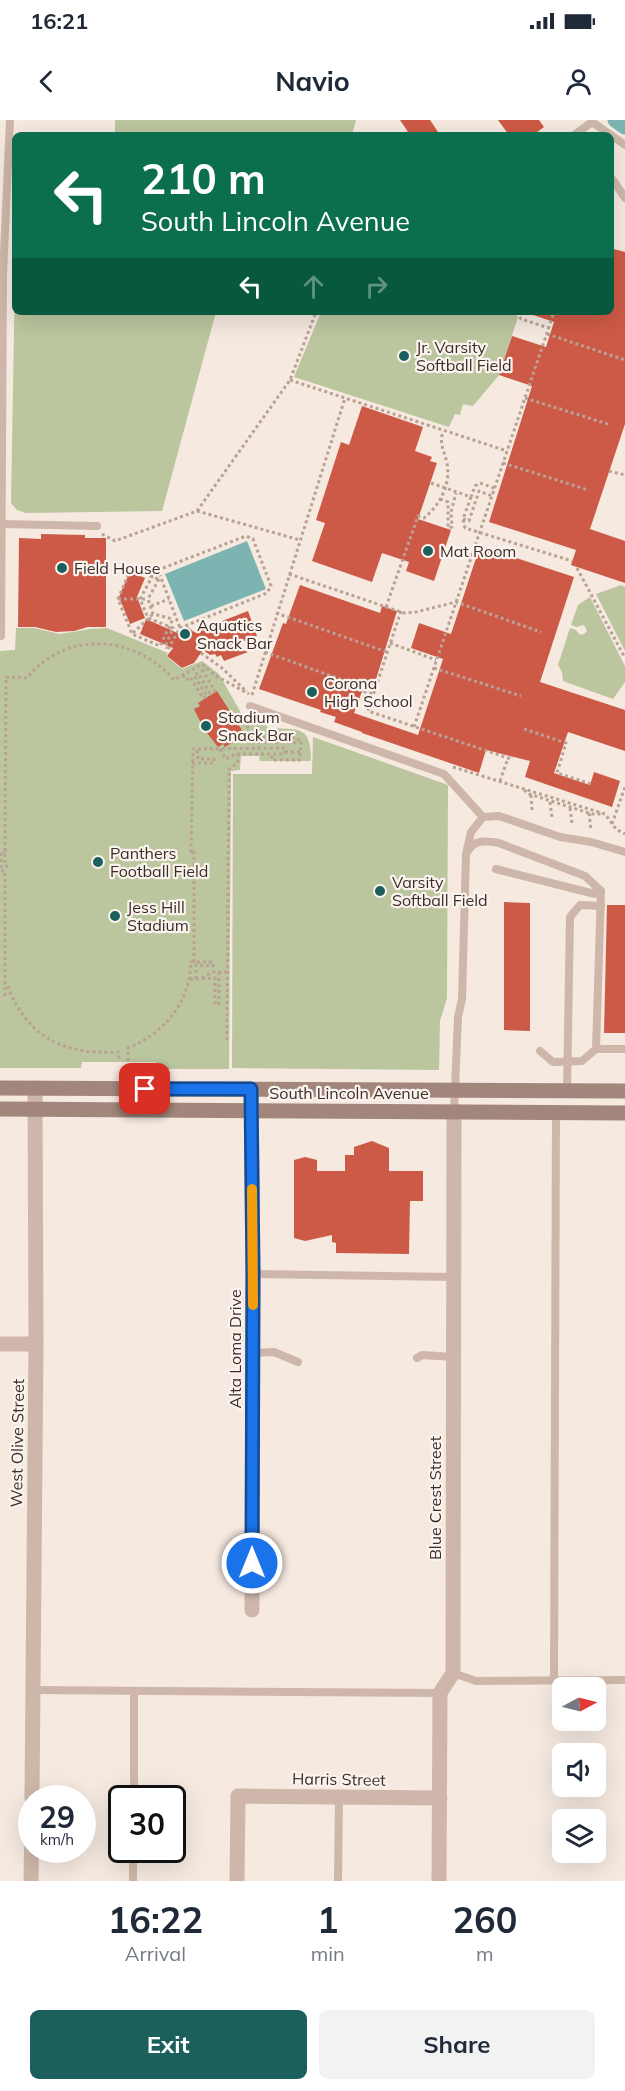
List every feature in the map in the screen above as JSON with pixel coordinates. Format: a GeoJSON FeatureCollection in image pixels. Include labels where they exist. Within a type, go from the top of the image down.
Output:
{"type":"FeatureCollection","features":[{"type":"Feature","properties":{"kind":"main road","name":"South Lincoln Avenue"},"geometry":{"type":"LineString","coordinates":[[0,1088],[625,1091]]}},
{"type":"Feature","properties":{"kind":"main road","name":"South Lincoln Avenue"},"geometry":{"type":"LineString","coordinates":[[0,1109],[625,1113]]}},
{"type":"Feature","properties":{"kind":"street","name":"West Olive Street"},"geometry":{"type":"LineString","coordinates":[[32,1785],[36,1344],[35,1088]]}},
{"type":"Feature","properties":{"kind":"street","name":"Alta Loma Drive"},"geometry":{"type":"LineString","coordinates":[[251,1089],[252,1610]]}},
{"type":"Feature","properties":{"kind":"street","name":"Blue Crest Street"},"geometry":{"type":"LineString","coordinates":[[453,1673],[454,1112]]}},
{"type":"Feature","properties":{"kind":"street"},"geometry":{"type":"LineString","coordinates":[[0,1344],[36,1344]]}},
{"type":"Feature","properties":{"kind":"street"},"geometry":{"type":"LineString","coordinates":[[439,1881],[440,1693],[453,1673]]}},
{"type":"Feature","properties":{"kind":"street","name":"Harris Street"},"geometry":{"type":"LineString","coordinates":[[237,1881],[238,1796],[440,1798]]}},
{"type":"Feature","properties":{"kind":"street"},"geometry":{"type":"LineString","coordinates":[[31,1863],[31,1881]]}},
{"type":"Feature","properties":{"kind":"lane"},"geometry":{"type":"LineString","coordinates":[[1,636],[3,275],[10,120]]}},
{"type":"Feature","properties":{"kind":"lane"},"geometry":{"type":"LineString","coordinates":[[578,132],[591,121],[607,132]]}},
{"type":"Feature","properties":{"kind":"lane"},"geometry":{"type":"LineString","coordinates":[[614,182],[625,198]]}},
{"type":"Feature","properties":{"kind":"lane"},"geometry":{"type":"LineString","coordinates":[[2,524],[97,529]]}},
{"type":"Feature","properties":{"kind":"lane"},"geometry":{"type":"LineString","coordinates":[[249,708],[444,774],[483,817]]}},
{"type":"Feature","properties":{"kind":"lane"},"geometry":{"type":"LineString","coordinates":[[454,1112],[458,1017],[462,999],[466,854],[471,832],[483,817],[499,816],[560,837],[591,842],[625,852]]}},
{"type":"Feature","properties":{"kind":"lane"},"geometry":{"type":"LineString","coordinates":[[466,854],[471,846],[484,840],[499,843],[585,876],[601,891],[596,1049]]}},
{"type":"Feature","properties":{"kind":"lane"},"geometry":{"type":"LineString","coordinates":[[496,869],[595,894],[601,891]]}},
{"type":"Feature","properties":{"kind":"lane"},"geometry":{"type":"LineString","coordinates":[[567,1091],[570,916],[580,905],[601,906]]}},
{"type":"Feature","properties":{"kind":"lane"},"geometry":{"type":"LineString","coordinates":[[540,1051],[553,1062],[567,1062],[582,1061],[596,1049],[625,1049]]}},
{"type":"Feature","properties":{"kind":"lane"},"geometry":{"type":"LineString","coordinates":[[554,1677],[556,1112]]}},
{"type":"Feature","properties":{"kind":"lane"},"geometry":{"type":"LineString","coordinates":[[253,1274],[453,1277]]}},
{"type":"Feature","properties":{"kind":"lane"},"geometry":{"type":"LineString","coordinates":[[253,1353],[274,1352],[298,1362]]}},
{"type":"Feature","properties":{"kind":"lane"},"geometry":{"type":"LineString","coordinates":[[417,1358],[422,1355],[453,1357]]}},
{"type":"Feature","properties":{"kind":"lane"},"geometry":{"type":"LineString","coordinates":[[453,1673],[476,1681],[552,1680]]}},
{"type":"Feature","properties":{"kind":"lane"},"geometry":{"type":"LineString","coordinates":[[606,1680],[625,1680]]}},
{"type":"Feature","properties":{"kind":"lane"},"geometry":{"type":"LineString","coordinates":[[32,1690],[440,1693]]}},
{"type":"Feature","properties":{"kind":"lane"},"geometry":{"type":"LineString","coordinates":[[134,1690],[134,1785]]}},
{"type":"Feature","properties":{"kind":"lane"},"geometry":{"type":"LineString","coordinates":[[338,1881],[339,1797]]}},
{"type":"Feature","properties":{"kind":"lane"},"geometry":{"type":"LineString","coordinates":[[133,1863],[133,1881]]}},
{"type":"Feature","properties":{"kind":"path"},"geometry":{"type":"LineString","coordinates":[[97,529],[115,541],[197,511],[291,380],[315,315]]}},
{"type":"Feature","properties":{"kind":"path"},"geometry":{"type":"LineString","coordinates":[[518,315],[521,319],[549,328]]}},
{"type":"Feature","properties":{"kind":"path"},"geometry":{"type":"LineString","coordinates":[[414,727],[553,315]]}},
{"type":"Feature","properties":{"kind":"path"},"geometry":{"type":"LineString","coordinates":[[546,334],[625,360]]}},
{"type":"Feature","properties":{"kind":"path"},"geometry":{"type":"LineString","coordinates":[[291,380],[507,451]]}},
{"type":"Feature","properties":{"kind":"path"},"geometry":{"type":"LineString","coordinates":[[272,754],[272,760],[300,760],[301,743],[250,742],[247,723],[250,695],[345,398]]}},
{"type":"Feature","properties":{"kind":"path"},"geometry":{"type":"LineString","coordinates":[[525,398],[611,425]]}},
{"type":"Feature","properties":{"kind":"path"},"geometry":{"type":"LineString","coordinates":[[387,607],[418,516],[424,518],[431,512],[445,488],[447,464],[440,442],[444,430]]}},
{"type":"Feature","properties":{"kind":"path"},"geometry":{"type":"LineString","coordinates":[[503,463],[588,490]]}},
{"type":"Feature","properties":{"kind":"path"},"geometry":{"type":"LineString","coordinates":[[609,471],[625,475]]}},
{"type":"Feature","properties":{"kind":"path"},"geometry":{"type":"LineString","coordinates":[[431,483],[471,497]]}},
{"type":"Feature","properties":{"kind":"path"},"geometry":{"type":"LineString","coordinates":[[494,488],[480,483],[475,486],[464,519],[465,528],[572,561]]}},
{"type":"Feature","properties":{"kind":"path"},"geometry":{"type":"LineString","coordinates":[[464,519],[469,521],[479,491],[492,496]]}},
{"type":"Feature","properties":{"kind":"path"},"geometry":{"type":"LineString","coordinates":[[440,499],[448,502],[448,528],[452,527],[451,512],[456,493]]}},
{"type":"Feature","properties":{"kind":"path"},"geometry":{"type":"LineString","coordinates":[[197,511],[300,540]]}},
{"type":"Feature","properties":{"kind":"path"},"geometry":{"type":"LineString","coordinates":[[140,599],[148,618],[173,628],[165,647],[168,649],[180,628],[267,593],[271,586],[253,539],[246,536],[158,570],[180,628]]}},
{"type":"Feature","properties":{"kind":"path"},"geometry":{"type":"LineString","coordinates":[[140,599],[152,577],[147,564]]}},
{"type":"Feature","properties":{"kind":"path"},"geometry":{"type":"LineString","coordinates":[[160,579],[131,568],[118,598],[132,634],[160,646],[175,619]]}},
{"type":"Feature","properties":{"kind":"path"},"geometry":{"type":"LineString","coordinates":[[577,568],[625,658]]}},
{"type":"Feature","properties":{"kind":"path"},"geometry":{"type":"LineString","coordinates":[[289,574],[401,611],[416,612],[456,602],[541,632]]}},
{"type":"Feature","properties":{"kind":"path"},"geometry":{"type":"LineString","coordinates":[[153,614],[148,599],[160,579]]}},
{"type":"Feature","properties":{"kind":"path"},"geometry":{"type":"LineString","coordinates":[[118,598],[148,599]]}},
{"type":"Feature","properties":{"kind":"path"},"geometry":{"type":"LineString","coordinates":[[150,606],[169,599]]}},
{"type":"Feature","properties":{"kind":"path"},"geometry":{"type":"LineString","coordinates":[[401,611],[368,711],[510,757],[500,781]]}},
{"type":"Feature","properties":{"kind":"path"},"geometry":{"type":"LineString","coordinates":[[132,634],[153,614]]}},
{"type":"Feature","properties":{"kind":"path"},"geometry":{"type":"LineString","coordinates":[[153,614],[175,619]]}},
{"type":"Feature","properties":{"kind":"path"},"geometry":{"type":"LineString","coordinates":[[276,614],[387,652]]}},
{"type":"Feature","properties":{"kind":"path"},"geometry":{"type":"LineString","coordinates":[[176,635],[180,638]]}},
{"type":"Feature","properties":{"kind":"path"},"geometry":{"type":"LineString","coordinates":[[8,866],[5,866],[6,677],[27,678],[48,659],[63,651],[81,645],[98,643],[125,647],[152,659],[174,680],[202,664],[216,676],[261,699]]}},
{"type":"Feature","properties":{"kind":"path"},"geometry":{"type":"LineString","coordinates":[[390,643],[436,660]]}},
{"type":"Feature","properties":{"kind":"path"},"geometry":{"type":"LineString","coordinates":[[264,652],[348,682],[351,688],[373,694]]}},
{"type":"Feature","properties":{"kind":"path"},"geometry":{"type":"LineString","coordinates":[[201,653],[222,668],[250,695]]}},
{"type":"Feature","properties":{"kind":"path"},"geometry":{"type":"LineString","coordinates":[[183,675],[186,680],[190,677],[203,698],[207,696],[194,675],[198,673],[210,693],[215,691],[202,670],[206,668]]}},
{"type":"Feature","properties":{"kind":"path"},"geometry":{"type":"LineString","coordinates":[[434,668],[521,696]]}},
{"type":"Feature","properties":{"kind":"path"},"geometry":{"type":"LineString","coordinates":[[0,726],[6,726]]}},
{"type":"Feature","properties":{"kind":"path"},"geometry":{"type":"LineString","coordinates":[[524,729],[566,743],[557,772],[591,784]]}},
{"type":"Feature","properties":{"kind":"path"},"geometry":{"type":"LineString","coordinates":[[0,738],[6,737]]}},
{"type":"Feature","properties":{"kind":"path"},"geometry":{"type":"LineString","coordinates":[[194,962],[193,749],[285,748],[285,752]]}},
{"type":"Feature","properties":{"kind":"path"},"geometry":{"type":"LineString","coordinates":[[192,763],[214,763],[214,759],[198,759],[197,749]]}},
{"type":"Feature","properties":{"kind":"path"},"geometry":{"type":"LineString","coordinates":[[220,749],[226,759],[238,754],[301,752]]}},
{"type":"Feature","properties":{"kind":"path"},"geometry":{"type":"LineString","coordinates":[[227,1040],[229,769],[238,763],[238,754]]}},
{"type":"Feature","properties":{"kind":"path"},"geometry":{"type":"LineString","coordinates":[[447,765],[605,814],[616,829],[625,834]]}},
{"type":"Feature","properties":{"kind":"path"},"geometry":{"type":"LineString","coordinates":[[612,824],[625,787]]}},
{"type":"Feature","properties":{"kind":"path"},"geometry":{"type":"LineString","coordinates":[[523,789],[550,801],[589,813],[605,814]]}},
{"type":"Feature","properties":{"kind":"path"},"geometry":{"type":"LineString","coordinates":[[531,794],[532,811]]}},
{"type":"Feature","properties":{"kind":"path"},"geometry":{"type":"LineString","coordinates":[[550,801],[552,818]]}},
{"type":"Feature","properties":{"kind":"path"},"geometry":{"type":"LineString","coordinates":[[570,807],[572,824]]}},
{"type":"Feature","properties":{"kind":"path"},"geometry":{"type":"LineString","coordinates":[[589,813],[591,830]]}},
{"type":"Feature","properties":{"kind":"path"},"geometry":{"type":"LineString","coordinates":[[5,852],[1,852],[1,871],[5,871],[2,996],[12,996]]}},
{"type":"Feature","properties":{"kind":"path"},"geometry":{"type":"LineString","coordinates":[[128,1061],[128,1048],[160,1029],[180,1005],[190,979],[191,962],[213,962],[213,966],[196,965],[198,979]]}},
{"type":"Feature","properties":{"kind":"path"},"geometry":{"type":"LineString","coordinates":[[198,979],[212,972],[228,972]]}},
{"type":"Feature","properties":{"kind":"path"},"geometry":{"type":"LineString","coordinates":[[190,979],[215,978],[215,1004],[219,1004],[219,972]]}},
{"type":"Feature","properties":{"kind":"path"},"geometry":{"type":"LineString","coordinates":[[4,985],[27,1021],[50,1040],[66,1048],[84,1052],[119,1052],[119,1061]]}},
{"type":"Feature","properties":{"kind":"green space"},"geometry":{"type":"Polygon","coordinates":[[[115,120],[356,120],[353,132],[115,132],[115,120]]]}},
{"type":"Feature","properties":{"kind":"green space"},"geometry":{"type":"Polygon","coordinates":[[[14,315],[215,315],[162,511],[26,513],[17,510],[11,503],[14,315]]]}},
{"type":"Feature","properties":{"kind":"green space","name":"Jr. Varsity Softball Field"},"geometry":{"type":"Polygon","coordinates":[[[320,315],[516,315],[518,317],[499,375],[473,406],[463,404],[460,415],[455,414],[449,427],[294,377],[320,315]]]}},
{"type":"Feature","properties":{"kind":"green space"},"geometry":{"type":"Polygon","coordinates":[[[621,585],[625,587],[625,651],[596,594],[621,585]]]}},
{"type":"Feature","properties":{"kind":"green space"},"geometry":{"type":"Polygon","coordinates":[[[590,597],[625,666],[625,682],[613,699],[563,681],[558,665],[570,628],[576,630],[580,635],[587,631],[584,625],[577,627],[571,625],[578,605],[590,597]]]}},
{"type":"Feature","properties":{"kind":"green space","name":"Jess Hill Stadium"},"geometry":{"type":"Polygon","coordinates":[[[16,628],[34,628],[60,634],[107,628],[168,653],[166,656],[182,669],[202,661],[219,674],[245,720],[259,713],[268,728],[301,731],[309,741],[311,761],[260,761],[259,756],[241,756],[240,770],[231,771],[229,1069],[157,1069],[156,1062],[82,1062],[81,1068],[0,1068],[0,651],[15,650],[16,628]]]}},
{"type":"Feature","properties":{"kind":"green space","name":"Varsity Softball Field"},"geometry":{"type":"Polygon","coordinates":[[[313,737],[448,785],[447,998],[440,1021],[439,1070],[232,1068],[233,774],[312,774],[313,737]]]}},
{"type":"Feature","properties":{"kind":"water"},"geometry":{"type":"Polygon","coordinates":[[[247,541],[266,589],[184,621],[165,574],[247,541]]]}},
{"type":"Feature","properties":{"kind":"building"},"geometry":{"type":"Polygon","coordinates":[[[400,120],[430,120],[438,132],[408,132],[400,120]]]}},
{"type":"Feature","properties":{"kind":"building"},"geometry":{"type":"Polygon","coordinates":[[[498,120],[539,120],[544,127],[537,132],[507,132],[498,120]]]}},
{"type":"Feature","properties":{"kind":"building"},"geometry":{"type":"Polygon","coordinates":[[[614,249],[625,252],[625,424],[590,529],[625,541],[625,583],[571,565],[576,550],[489,522],[532,386],[499,375],[512,336],[546,347],[554,322],[533,315],[614,315],[614,249]]]}},
{"type":"Feature","properties":{"kind":"building"},"geometry":{"type":"Polygon","coordinates":[[[362,406],[423,427],[415,451],[432,457],[430,461],[437,463],[418,519],[451,530],[434,581],[406,571],[409,562],[382,553],[372,582],[312,561],[325,523],[316,520],[341,442],[349,445],[362,406]]]}},
{"type":"Feature","properties":{"kind":"building","name":"Field House"},"geometry":{"type":"Polygon","coordinates":[[[41,534],[106,538],[106,627],[56,632],[35,627],[18,627],[19,538],[41,539],[41,534]]]}},
{"type":"Feature","properties":{"kind":"building"},"geometry":{"type":"Polygon","coordinates":[[[480,546],[574,577],[540,682],[625,710],[625,751],[568,732],[554,773],[590,785],[594,772],[620,781],[612,807],[525,777],[530,761],[486,750],[479,773],[362,733],[334,722],[336,717],[320,712],[321,710],[259,689],[283,623],[286,624],[300,585],[380,613],[382,606],[397,611],[373,689],[364,686],[354,713],[418,735],[443,659],[411,648],[419,623],[451,634],[480,546]]]}},
{"type":"Feature","properties":{"kind":"building"},"geometry":{"type":"Polygon","coordinates":[[[130,571],[145,578],[137,597],[145,618],[130,624],[119,597],[130,571]]]}},
{"type":"Feature","properties":{"kind":"building"},"geometry":{"type":"Polygon","coordinates":[[[248,611],[257,636],[231,646],[248,652],[224,661],[221,655],[217,657],[203,650],[194,663],[182,668],[167,656],[173,648],[140,634],[146,619],[182,635],[188,627],[194,632],[248,611]]]}},
{"type":"Feature","properties":{"kind":"building"},"geometry":{"type":"Polygon","coordinates":[[[217,691],[245,735],[225,747],[223,744],[218,747],[204,729],[194,709],[200,706],[198,703],[217,691]]]}},
{"type":"Feature","properties":{"kind":"building"},"geometry":{"type":"Polygon","coordinates":[[[504,902],[530,903],[530,1031],[504,1030],[504,902]]]}},
{"type":"Feature","properties":{"kind":"building"},"geometry":{"type":"Polygon","coordinates":[[[607,905],[625,905],[625,1033],[604,1033],[607,905]]]}},
{"type":"Feature","properties":{"kind":"building"},"geometry":{"type":"Polygon","coordinates":[[[372,1141],[389,1148],[389,1171],[423,1171],[423,1201],[410,1201],[409,1254],[336,1253],[336,1243],[332,1242],[332,1235],[305,1241],[294,1238],[294,1160],[305,1157],[317,1160],[317,1171],[345,1171],[345,1155],[354,1155],[354,1147],[372,1141]]]}},
{"type":"Feature","properties":{"kind":"waterway"},"geometry":{"type":"LineString","coordinates":[[615,120],[625,127]]}},
{"type":"Feature","properties":{"kind":"slow traffic"},"geometry":{"type":"LineString","coordinates":[[252,1189],[253,1305]]}},
{"type":"Feature","properties":{"kind":"place","name":"Jr. Varsity Softball Field"},"geometry":{"type":"Point","coordinates":[404,356]}},
{"type":"Feature","properties":{"kind":"place","name":"Mat Room"},"geometry":{"type":"Point","coordinates":[428,551]}},
{"type":"Feature","properties":{"kind":"place","name":"Field House"},"geometry":{"type":"Point","coordinates":[62,568]}},
{"type":"Feature","properties":{"kind":"place","name":"Aquatics Snack Bar"},"geometry":{"type":"Point","coordinates":[185,634]}},
{"type":"Feature","properties":{"kind":"place","name":"Corona High School"},"geometry":{"type":"Point","coordinates":[312,692]}},
{"type":"Feature","properties":{"kind":"place","name":"Stadium Snack Bar"},"geometry":{"type":"Point","coordinates":[206,726]}},
{"type":"Feature","properties":{"kind":"place","name":"Panthers Football Field"},"geometry":{"type":"Point","coordinates":[98,862]}},
{"type":"Feature","properties":{"kind":"place","name":"Varsity Softball Field"},"geometry":{"type":"Point","coordinates":[380,891]}},
{"type":"Feature","properties":{"kind":"place","name":"Jess Hill Stadium"},"geometry":{"type":"Point","coordinates":[115,916]}},
{"type":"Feature","properties":{"kind":"route"},"geometry":{"type":"LineString","coordinates":[[145,1089],[251,1089],[252,1563]]}}]}
